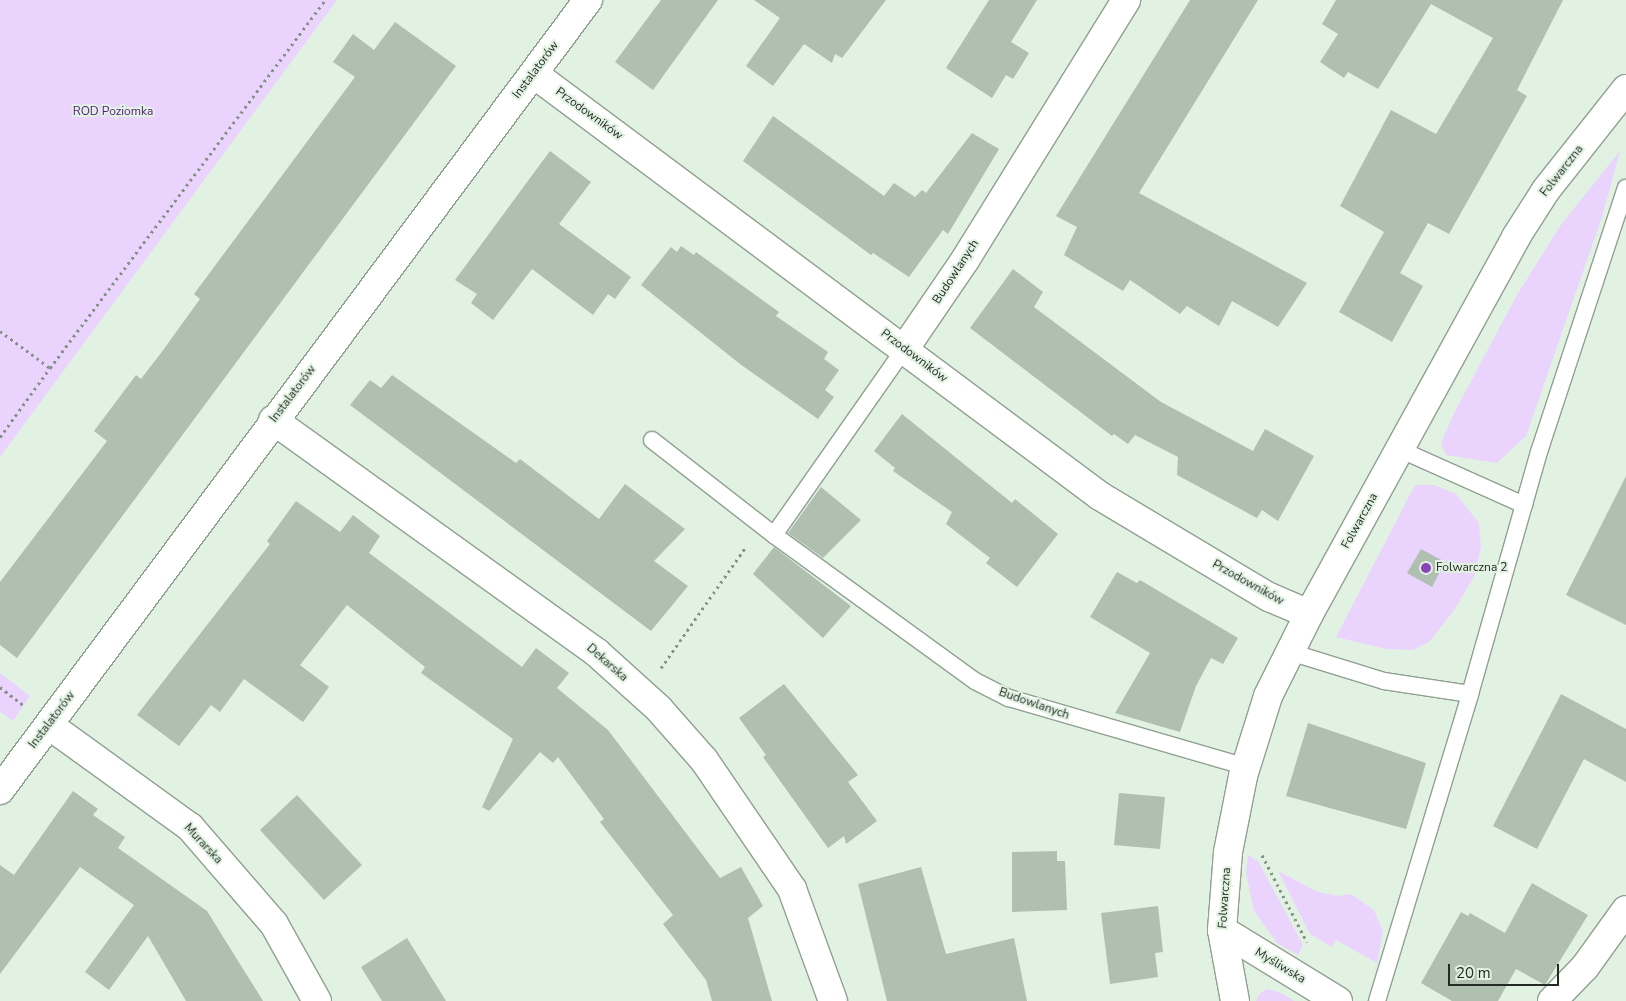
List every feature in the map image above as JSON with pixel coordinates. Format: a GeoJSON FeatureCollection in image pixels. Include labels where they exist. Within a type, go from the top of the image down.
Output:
{"type":"FeatureCollection","features":[{"type":"Feature","properties":{"kind":"street","name":"Instalatorów"},"geometry":{"type":"LineString","coordinates":[[0,790],[273,420],[588,0]]}},
{"type":"Feature","properties":{"kind":"street","name":"Budowlanych"},"geometry":{"type":"LineString","coordinates":[[905,348],[965,260],[1126,0]]}},
{"type":"Feature","properties":{"kind":"street","name":"Przodowników"},"geometry":{"type":"LineString","coordinates":[[534,74],[905,348],[1100,496],[1269,596],[1309,614]]}},
{"type":"Feature","properties":{"kind":"street","name":"Folwarczna"},"geometry":{"type":"LineString","coordinates":[[1235,1001],[1222,930],[1228,852],[1246,767],[1268,696],[1309,614],[1516,237],[1546,190],[1626,90]]}},
{"type":"Feature","properties":{"kind":"street","name":"Dekarska"},"geometry":{"type":"LineString","coordinates":[[273,420],[596,652],[638,690],[704,760],[792,889],[833,1001]]}},
{"type":"Feature","properties":{"kind":"street","name":"Murarska"},"geometry":{"type":"LineString","coordinates":[[49,725],[190,827],[274,924],[317,1001]]}},
{"type":"Feature","properties":{"kind":"street"},"geometry":{"type":"LineString","coordinates":[[1552,1001],[1585,966],[1626,910]]}},
{"type":"Feature","properties":{"kind":"street","name":"Myśliwska"},"geometry":{"type":"LineString","coordinates":[[1222,930],[1338,1001]]}},
{"type":"Feature","properties":{"kind":"lane"},"geometry":{"type":"LineString","coordinates":[[1377,1001],[1470,694],[1524,505],[1626,188]]}},
{"type":"Feature","properties":{"kind":"lane","name":"Budowlanych"},"geometry":{"type":"LineString","coordinates":[[774,535],[905,348]]}},
{"type":"Feature","properties":{"kind":"lane","name":"Budowlanych"},"geometry":{"type":"LineString","coordinates":[[652,440],[774,535],[975,681],[1009,698],[1246,767]]}},
{"type":"Feature","properties":{"kind":"lane"},"geometry":{"type":"LineString","coordinates":[[1399,449],[1524,505]]}},
{"type":"Feature","properties":{"kind":"lane"},"geometry":{"type":"LineString","coordinates":[[1290,652],[1384,681],[1470,694]]}},
{"type":"Feature","properties":{"kind":"path"},"geometry":{"type":"LineString","coordinates":[[0,437],[325,0]]}},
{"type":"Feature","properties":{"kind":"path"},"geometry":{"type":"LineString","coordinates":[[0,331],[50,368]]}},
{"type":"Feature","properties":{"kind":"path"},"geometry":{"type":"LineString","coordinates":[[638,690],[656,674],[761,525]]}},
{"type":"Feature","properties":{"kind":"path"},"geometry":{"type":"LineString","coordinates":[[1262,854],[1306,940]]}},
{"type":"Feature","properties":{"kind":"green space","name":"ROD Poziomka"},"geometry":{"type":"Polygon","coordinates":[[[0,0],[337,0],[0,457],[0,0]]]}},
{"type":"Feature","properties":{"kind":"green space"},"geometry":{"type":"Polygon","coordinates":[[[1620,151],[1602,217],[1526,436],[1497,463],[1446,455],[1441,443],[1454,413],[1517,295],[1560,226],[1620,151]]]}},
{"type":"Feature","properties":{"kind":"green space"},"geometry":{"type":"Polygon","coordinates":[[[1415,485],[1434,485],[1456,494],[1479,523],[1481,547],[1474,576],[1455,609],[1429,642],[1413,650],[1386,649],[1336,637],[1415,485]]]}},
{"type":"Feature","properties":{"kind":"green space"},"geometry":{"type":"Polygon","coordinates":[[[0,673],[30,696],[13,721],[0,712],[0,673]]]}},
{"type":"Feature","properties":{"kind":"green space"},"geometry":{"type":"Polygon","coordinates":[[[1248,855],[1258,861],[1303,945],[1298,955],[1277,943],[1254,911],[1246,873],[1248,855]]]}},
{"type":"Feature","properties":{"kind":"green space"},"geometry":{"type":"Polygon","coordinates":[[[1278,871],[1318,892],[1338,896],[1351,894],[1374,910],[1383,932],[1377,963],[1336,940],[1332,947],[1310,934],[1278,871]]]}},
{"type":"Feature","properties":{"kind":"green space"},"geometry":{"type":"Polygon","coordinates":[[[1267,989],[1279,992],[1294,1001],[1256,1001],[1259,994],[1267,989]]]}},
{"type":"Feature","properties":{"kind":"building"},"geometry":{"type":"Polygon","coordinates":[[[661,0],[718,0],[653,90],[615,62],[661,0]]]}},
{"type":"Feature","properties":{"kind":"building"},"geometry":{"type":"Polygon","coordinates":[[[754,0],[886,0],[842,58],[835,54],[832,63],[804,44],[773,86],[746,66],[780,18],[754,0]]]}},
{"type":"Feature","properties":{"kind":"building"},"geometry":{"type":"Polygon","coordinates":[[[989,0],[1037,0],[1011,42],[1029,53],[1013,79],[1006,75],[992,98],[946,68],[989,0]]]}},
{"type":"Feature","properties":{"kind":"building"},"geometry":{"type":"Polygon","coordinates":[[[1190,0],[1258,0],[1139,193],[1307,283],[1278,327],[1232,301],[1219,326],[1187,306],[1180,314],[1130,280],[1123,291],[1064,255],[1077,227],[1056,216],[1190,0]]]}},
{"type":"Feature","properties":{"kind":"building"},"geometry":{"type":"Polygon","coordinates":[[[1336,0],[1563,0],[1517,90],[1527,96],[1449,234],[1428,223],[1400,273],[1423,286],[1392,342],[1339,312],[1384,232],[1340,206],[1391,110],[1436,134],[1493,38],[1431,4],[1378,89],[1348,72],[1344,78],[1320,62],[1338,34],[1322,24],[1336,0]]]}},
{"type":"Feature","properties":{"kind":"building"},"geometry":{"type":"Polygon","coordinates":[[[395,22],[456,66],[17,658],[0,645],[0,582],[107,441],[94,431],[136,375],[141,379],[161,353],[200,299],[194,294],[355,77],[333,62],[353,34],[374,50],[395,22]]]}},
{"type":"Feature","properties":{"kind":"building"},"geometry":{"type":"Polygon","coordinates":[[[773,116],[884,196],[894,183],[915,197],[922,190],[926,193],[972,133],[999,149],[948,234],[943,230],[909,277],[873,253],[871,255],[743,161],[773,116]]]}},
{"type":"Feature","properties":{"kind":"building"},"geometry":{"type":"Polygon","coordinates":[[[550,151],[591,182],[559,224],[631,277],[615,299],[608,294],[593,315],[532,269],[493,320],[471,303],[477,294],[455,280],[550,151]]]}},
{"type":"Feature","properties":{"kind":"building"},"geometry":{"type":"Polygon","coordinates":[[[681,246],[694,255],[696,252],[779,312],[776,316],[828,352],[824,359],[839,370],[825,390],[834,397],[818,419],[740,364],[641,285],[671,247],[677,252],[681,246]]]}},
{"type":"Feature","properties":{"kind":"building"},"geometry":{"type":"Polygon","coordinates":[[[1013,269],[1043,292],[1034,307],[1161,402],[1253,451],[1265,429],[1314,456],[1278,521],[1262,510],[1257,518],[1177,475],[1178,457],[1135,435],[1128,444],[1114,434],[1112,436],[970,328],[1013,269]]]}},
{"type":"Feature","properties":{"kind":"building"},"geometry":{"type":"Polygon","coordinates":[[[392,375],[516,463],[520,459],[599,519],[625,484],[685,529],[654,561],[688,586],[651,631],[350,405],[370,380],[381,388],[392,375]]]}},
{"type":"Feature","properties":{"kind":"building"},"geometry":{"type":"Polygon","coordinates":[[[902,414],[1012,503],[1015,499],[1058,534],[1017,587],[986,563],[990,558],[946,524],[952,512],[893,471],[895,468],[874,451],[902,414]]]}},
{"type":"Feature","properties":{"kind":"building"},"geometry":{"type":"Polygon","coordinates":[[[1626,476],[1626,625],[1566,595],[1626,476]]]}},
{"type":"Feature","properties":{"kind":"building"},"geometry":{"type":"Polygon","coordinates":[[[821,487],[861,520],[823,558],[788,533],[821,487]]]}},
{"type":"Feature","properties":{"kind":"building"},"geometry":{"type":"Polygon","coordinates":[[[296,501],[340,532],[353,515],[380,536],[369,553],[522,667],[536,648],[569,673],[557,688],[608,730],[720,878],[741,867],[763,906],[748,918],[772,1001],[712,1001],[706,980],[663,924],[673,915],[600,822],[604,819],[558,757],[553,763],[540,752],[489,811],[482,807],[513,739],[421,673],[425,667],[347,605],[300,665],[329,687],[303,722],[244,679],[220,712],[211,705],[179,746],[137,715],[270,544],[267,541],[296,501]]]}},
{"type":"Feature","properties":{"kind":"building"},"geometry":{"type":"Polygon","coordinates":[[[774,547],[851,606],[823,638],[753,574],[774,547]]]}},
{"type":"Feature","properties":{"kind":"building","name":"Folwarczna 2"},"geometry":{"type":"Polygon","coordinates":[[[1421,549],[1445,562],[1432,587],[1407,573],[1421,549]]]}},
{"type":"Feature","properties":{"kind":"building"},"geometry":{"type":"Polygon","coordinates":[[[1117,572],[1137,583],[1140,580],[1238,638],[1223,664],[1211,658],[1196,686],[1180,732],[1115,713],[1150,653],[1090,617],[1117,572]]]}},
{"type":"Feature","properties":{"kind":"building"},"geometry":{"type":"Polygon","coordinates":[[[784,684],[858,775],[848,782],[877,821],[846,844],[844,836],[828,848],[763,757],[766,755],[739,718],[784,684]]]}},
{"type":"Feature","properties":{"kind":"building"},"geometry":{"type":"Polygon","coordinates":[[[1561,694],[1626,729],[1626,782],[1584,759],[1537,849],[1493,826],[1561,694]]]}},
{"type":"Feature","properties":{"kind":"building"},"geometry":{"type":"Polygon","coordinates":[[[1308,723],[1426,763],[1406,829],[1286,796],[1308,723]]]}},
{"type":"Feature","properties":{"kind":"building"},"geometry":{"type":"Polygon","coordinates":[[[73,791],[98,809],[93,815],[125,837],[118,848],[207,911],[263,1001],[186,1001],[148,936],[109,990],[85,972],[134,905],[80,867],[0,974],[0,865],[14,875],[73,791]]]}},
{"type":"Feature","properties":{"kind":"building"},"geometry":{"type":"Polygon","coordinates":[[[1119,793],[1165,797],[1160,849],[1114,845],[1119,793]]]}},
{"type":"Feature","properties":{"kind":"building"},"geometry":{"type":"Polygon","coordinates":[[[297,795],[362,865],[324,900],[260,830],[297,795]]]}},
{"type":"Feature","properties":{"kind":"building"},"geometry":{"type":"Polygon","coordinates":[[[1057,851],[1057,861],[1065,861],[1067,910],[1012,912],[1012,852],[1057,851]]]}},
{"type":"Feature","properties":{"kind":"building"},"geometry":{"type":"Polygon","coordinates":[[[921,867],[946,954],[1014,938],[1027,1001],[887,1001],[858,884],[921,867]]]}},
{"type":"Feature","properties":{"kind":"building"},"geometry":{"type":"Polygon","coordinates":[[[1532,883],[1588,915],[1545,985],[1516,969],[1498,1001],[1452,1001],[1421,983],[1461,912],[1468,916],[1470,913],[1505,933],[1532,883]]]}},
{"type":"Feature","properties":{"kind":"building"},"geometry":{"type":"Polygon","coordinates":[[[1158,906],[1163,952],[1155,953],[1158,977],[1110,984],[1101,913],[1158,906]]]}},
{"type":"Feature","properties":{"kind":"building"},"geometry":{"type":"Polygon","coordinates":[[[407,938],[446,1001],[382,1001],[361,967],[407,938]]]}},
{"type":"Feature","properties":{"kind":"place","name":"Folwarczna 2"},"geometry":{"type":"Point","coordinates":[1426,568]}}]}
